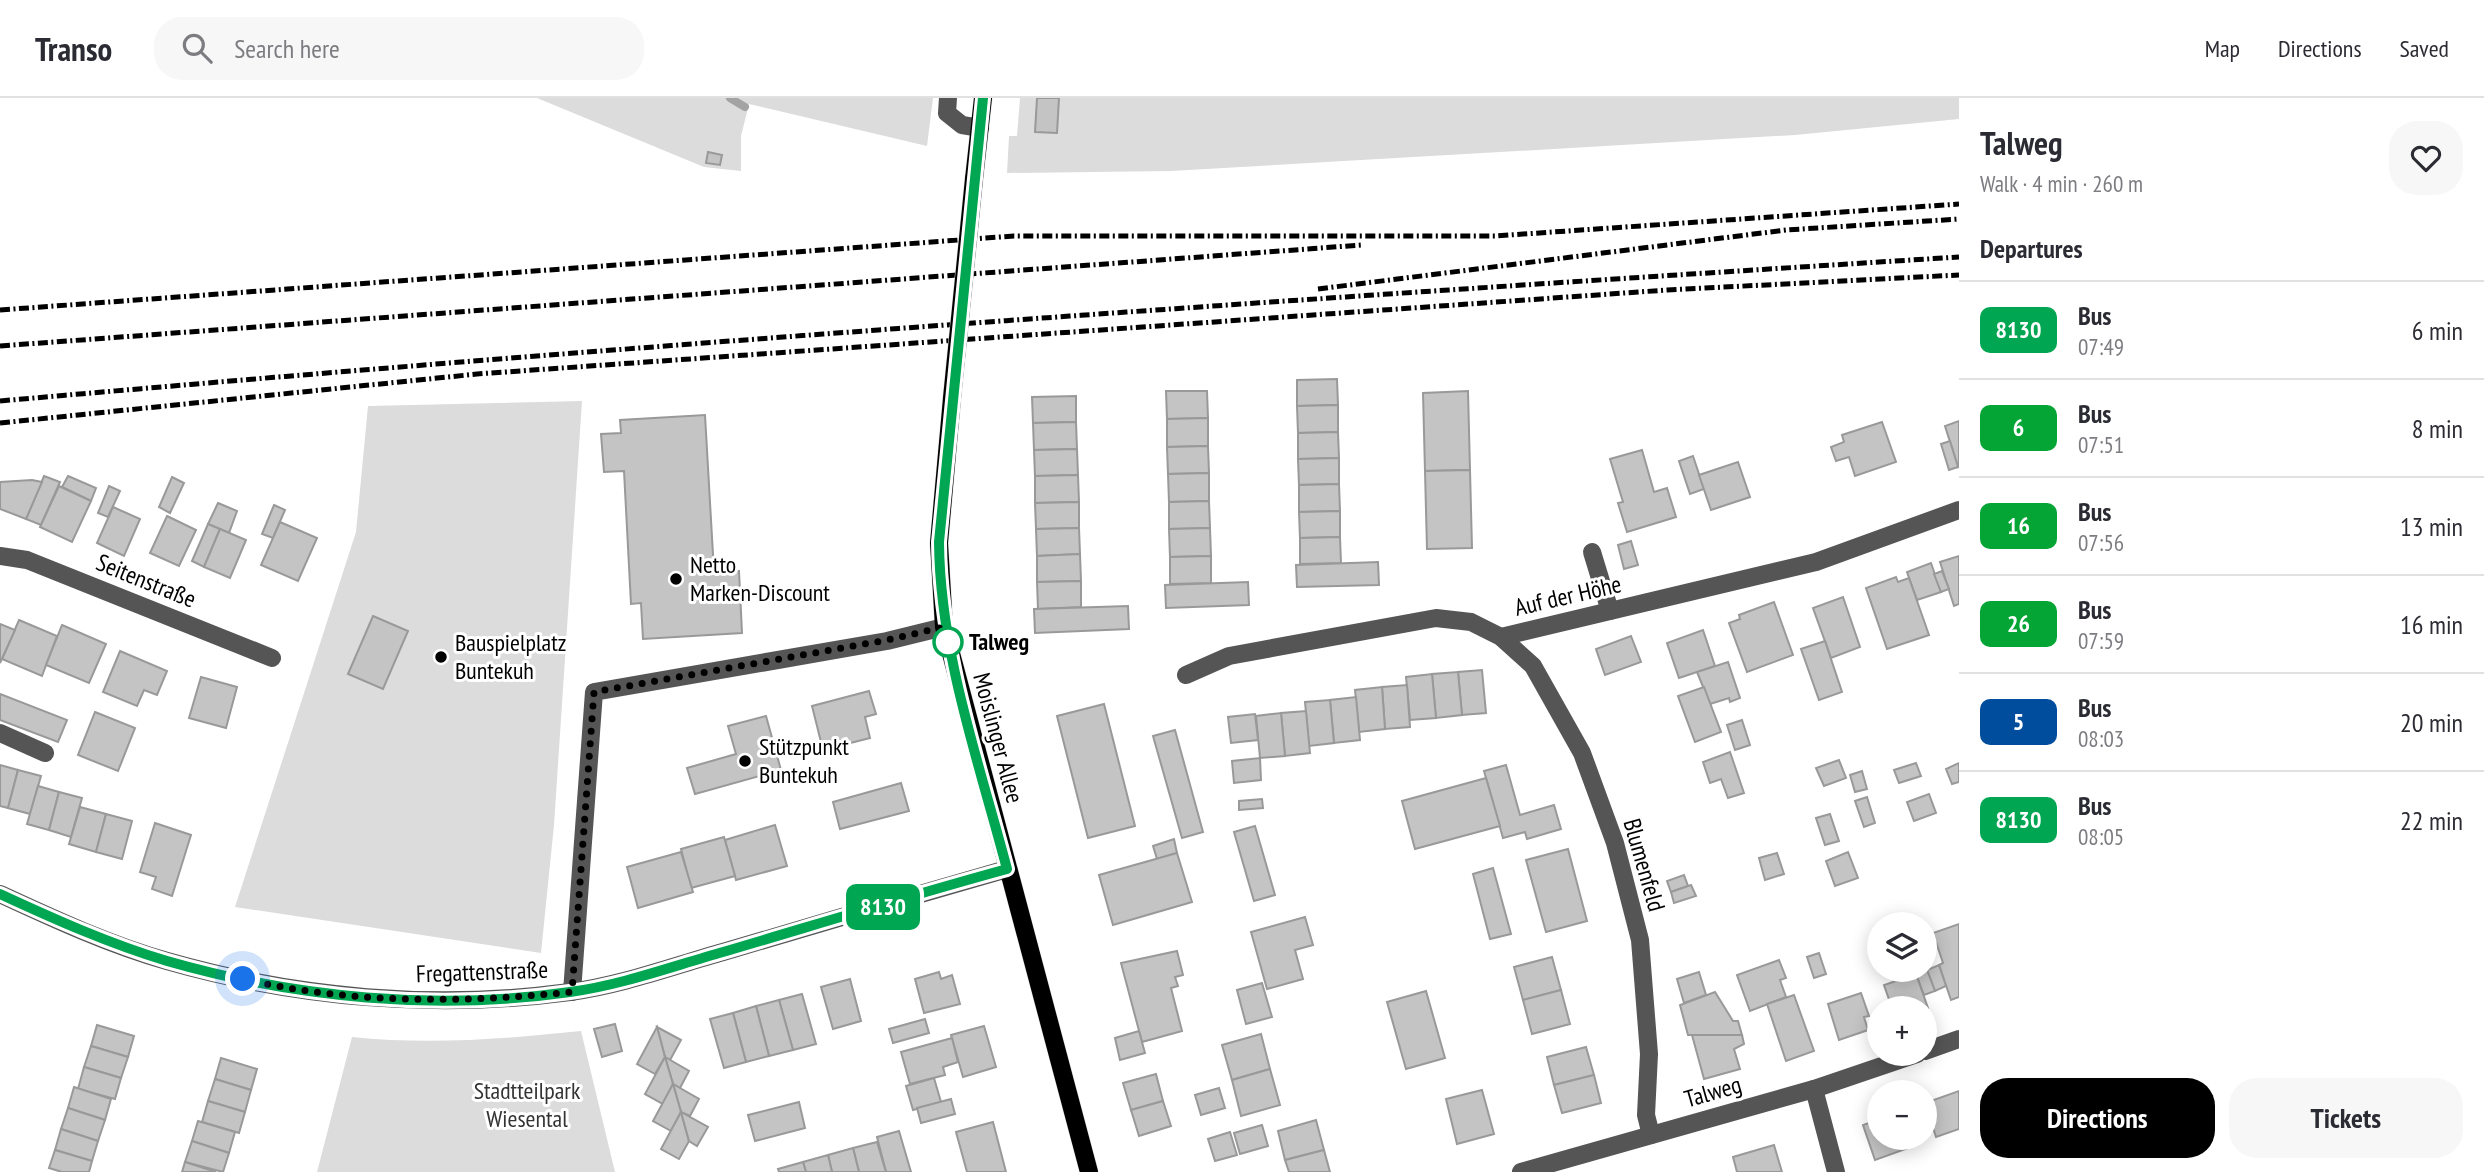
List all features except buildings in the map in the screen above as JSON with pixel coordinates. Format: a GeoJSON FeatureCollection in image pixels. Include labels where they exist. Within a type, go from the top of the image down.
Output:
{"type":"FeatureCollection","features":[{"type":"Feature","properties":{"kind":"main road","name":"Moislinger Allee"},"geometry":{"type":"LineString","coordinates":[[983,98],[939,542],[944,627],[1089,1172]]}},
{"type":"Feature","properties":{"kind":"street"},"geometry":{"type":"LineString","coordinates":[[948,98],[947,113],[962,125],[979,128]]}},
{"type":"Feature","properties":{"kind":"street","name":"Auf der Höhe"},"geometry":{"type":"LineString","coordinates":[[1186,675],[1229,656],[1436,618],[1471,622],[1501,637],[1816,562],[1959,510]]}},
{"type":"Feature","properties":{"kind":"street"},"geometry":{"type":"LineString","coordinates":[[1592,552],[1610,611]]}},
{"type":"Feature","properties":{"kind":"street","name":"Seitenstraße"},"geometry":{"type":"LineString","coordinates":[[0,556],[27,559],[272,658]]}},
{"type":"Feature","properties":{"kind":"street"},"geometry":{"type":"LineString","coordinates":[[572,992],[594,692],[887,640],[944,627]]}},
{"type":"Feature","properties":{"kind":"street","name":"Blumenfeld"},"geometry":{"type":"LineString","coordinates":[[1501,637],[1533,666],[1559,709],[1582,753],[1615,843],[1640,940],[1649,1054],[1646,1115],[1651,1135]]}},
{"type":"Feature","properties":{"kind":"street"},"geometry":{"type":"LineString","coordinates":[[0,733],[45,753]]}},
{"type":"Feature","properties":{"kind":"street","name":"Fregattenstraße"},"geometry":{"type":"LineString","coordinates":[[0,894],[66,924],[166,961],[285,989],[413,1000],[488,1000],[572,992],[642,976],[1007,869]]}},
{"type":"Feature","properties":{"kind":"street"},"geometry":{"type":"LineString","coordinates":[[1937,1047],[1959,1039]]}},
{"type":"Feature","properties":{"kind":"street","name":"Talweg"},"geometry":{"type":"LineString","coordinates":[[1521,1172],[1814,1089],[1882,1066]]}},
{"type":"Feature","properties":{"kind":"street"},"geometry":{"type":"LineString","coordinates":[[1814,1089],[1836,1172]]}},
{"type":"Feature","properties":{"kind":"green space"},"geometry":{"type":"Polygon","coordinates":[[[537,98],[933,98],[927,146],[749,104],[741,136],[741,171],[704,167],[537,98]]]}},
{"type":"Feature","properties":{"kind":"green space"},"geometry":{"type":"Polygon","coordinates":[[[1020,98],[1959,98],[1959,119],[1795,135],[1171,171],[1007,173],[1009,136],[1017,136],[1020,98]]]}},
{"type":"Feature","properties":{"kind":"green space","name":"Bauspielplatz Buntekuh"},"geometry":{"type":"Polygon","coordinates":[[[582,401],[554,825],[541,953],[235,907],[356,532],[368,406],[582,401]]]}},
{"type":"Feature","properties":{"kind":"green space","name":"Stadtteilpark Wiesental"},"geometry":{"type":"Polygon","coordinates":[[[581,1031],[615,1172],[317,1172],[352,1037],[409,1041],[466,1040],[581,1031]]]}},
{"type":"Feature","properties":{"kind":"waterway"},"geometry":{"type":"LineString","coordinates":[[730,98],[745,107]]}},
{"type":"Feature","properties":{"kind":"railway"},"geometry":{"type":"LineString","coordinates":[[0,310],[1014,236],[1495,236],[1959,204]]}},
{"type":"Feature","properties":{"kind":"railway"},"geometry":{"type":"LineString","coordinates":[[1318,289],[1786,230],[1959,219]]}},
{"type":"Feature","properties":{"kind":"railway"},"geometry":{"type":"LineString","coordinates":[[0,346],[1361,245]]}},
{"type":"Feature","properties":{"kind":"railway"},"geometry":{"type":"LineString","coordinates":[[0,401],[979,323],[1959,257]]}},
{"type":"Feature","properties":{"kind":"railway"},"geometry":{"type":"LineString","coordinates":[[0,423],[477,374],[1667,290],[1959,275]]}},
{"type":"Feature","properties":{"kind":"bus line","name":"8130"},"geometry":{"type":"LineString","coordinates":[[0,894],[66,924],[166,961],[285,989],[366,998],[488,1000],[572,992],[642,976],[1007,869],[944,627],[939,584],[939,542],[952,398],[983,98]]}},
{"type":"Feature","properties":{"kind":"place","name":"Netto Marken-Discount"},"geometry":{"type":"Point","coordinates":[676,579]}},
{"type":"Feature","properties":{"kind":"place","name":"Talweg"},"geometry":{"type":"Point","coordinates":[948,642]}},
{"type":"Feature","properties":{"kind":"place","name":"Bauspielplatz Buntekuh"},"geometry":{"type":"Point","coordinates":[441,657]}},
{"type":"Feature","properties":{"kind":"place","name":"Stützpunkt Buntekuh"},"geometry":{"type":"Point","coordinates":[745,761]}},
{"type":"Feature","properties":{"kind":"route"},"geometry":{"type":"LineString","coordinates":[[243,979],[285,989],[413,1000],[488,1000],[572,992],[594,692],[887,640],[944,627],[948,642]]}}]}
